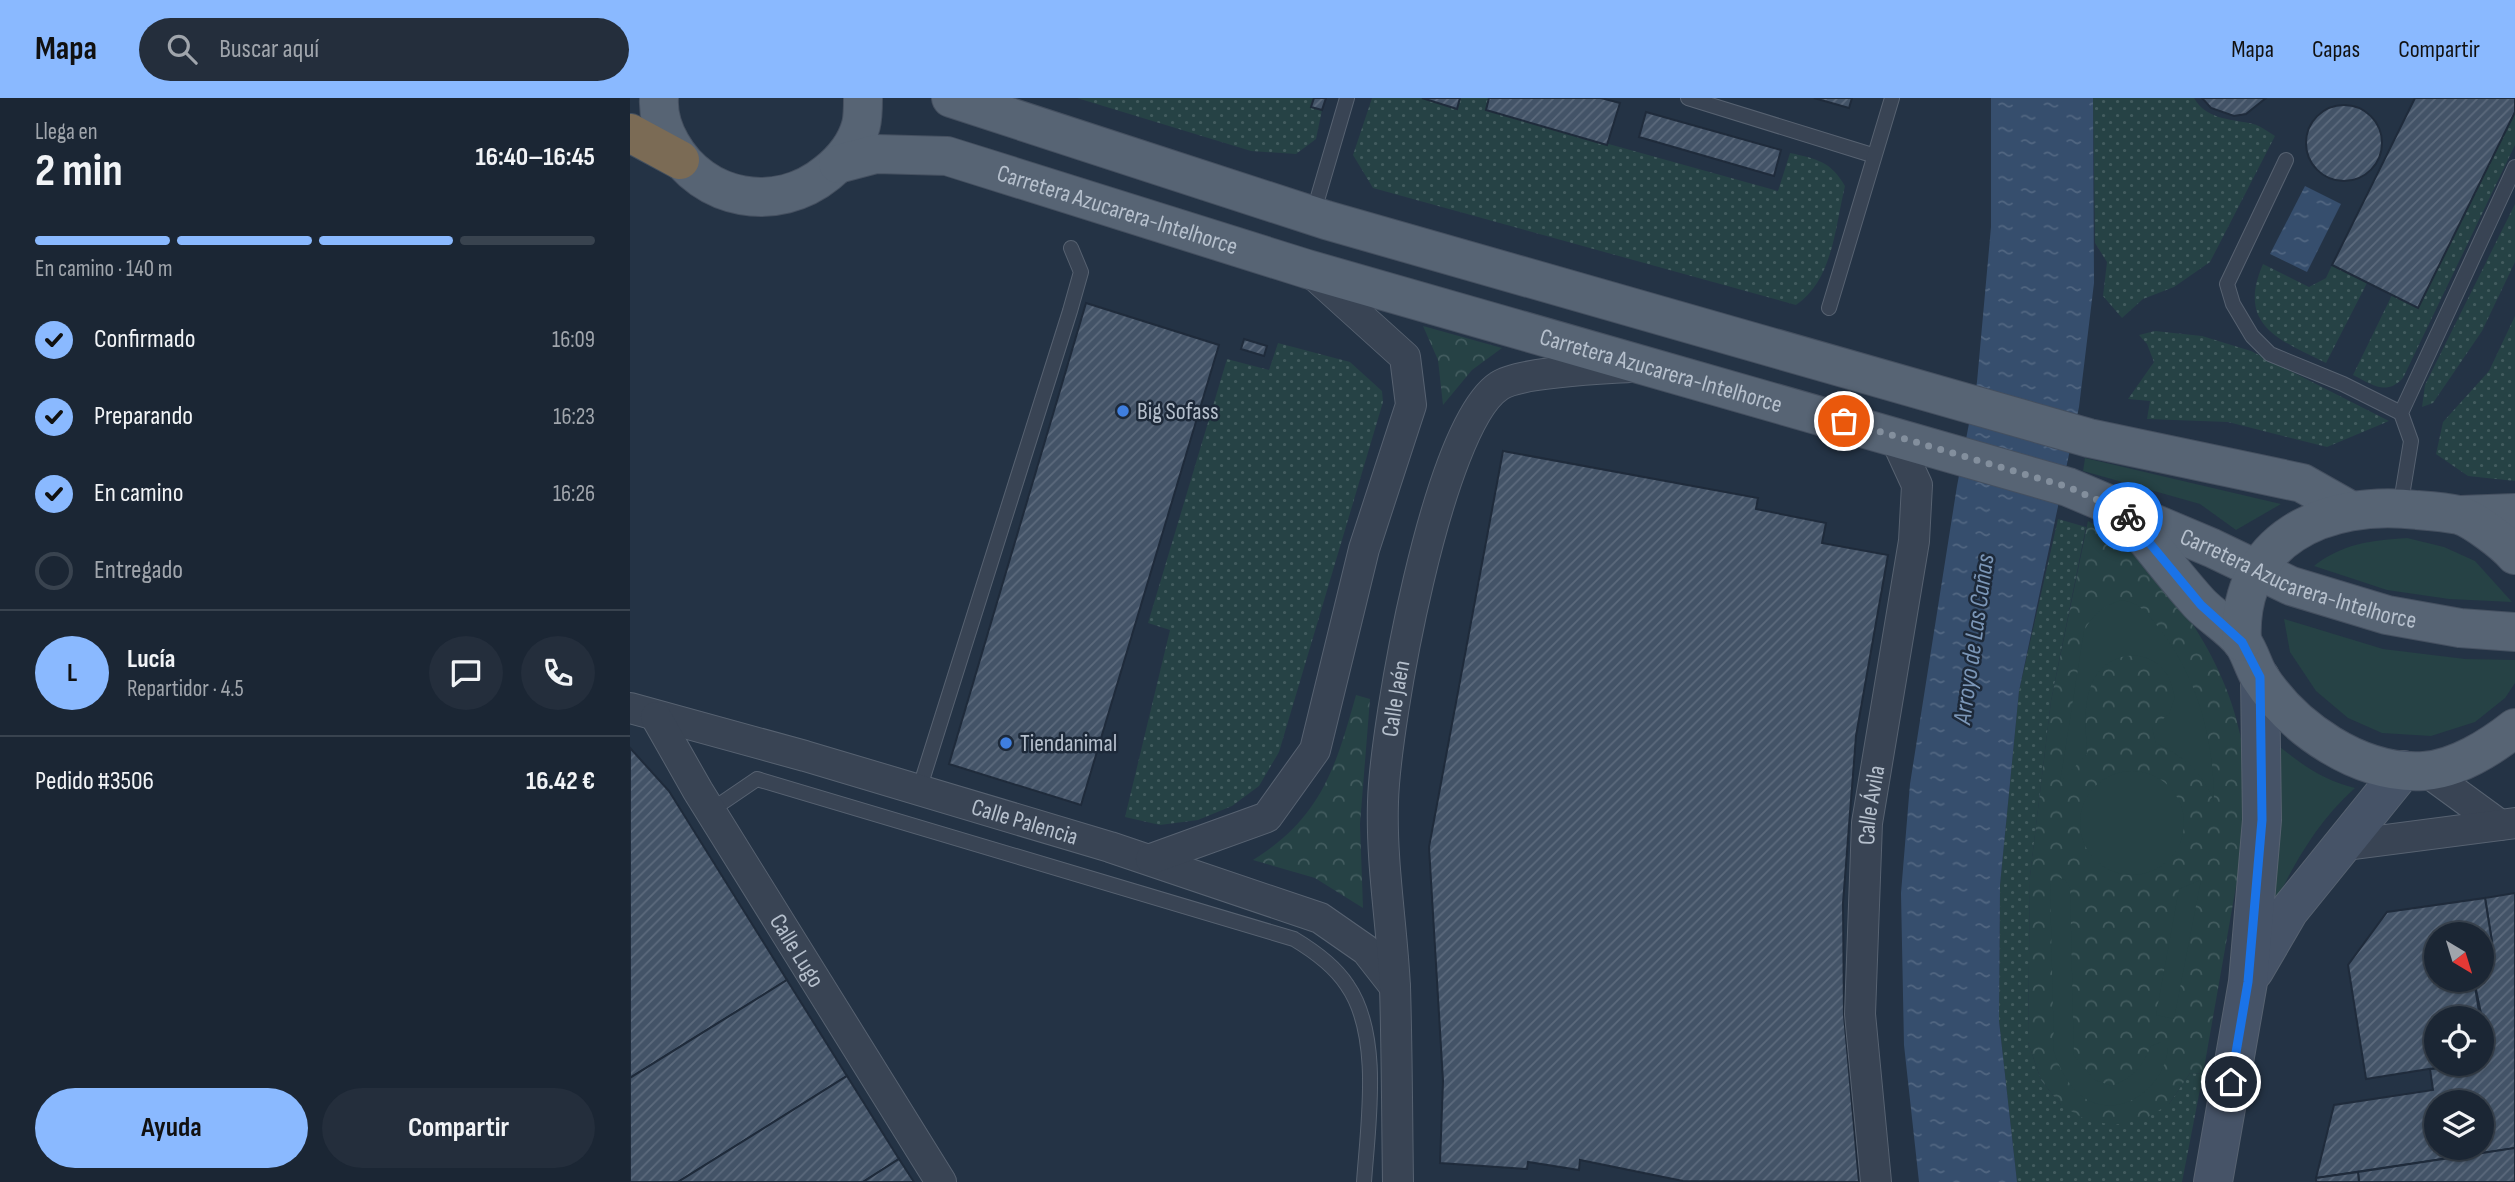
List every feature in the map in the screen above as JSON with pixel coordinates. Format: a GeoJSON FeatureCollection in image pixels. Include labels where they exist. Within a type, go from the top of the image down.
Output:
{"type":"FeatureCollection","features":[{"type":"Feature","properties":{"kind":"highway"},"geometry":{"type":"LineString","coordinates":[[630,133],[680,160]]}},
{"type":"Feature","properties":{"kind":"main road"},"geometry":{"type":"LineString","coordinates":[[656,101],[665,134],[680,160],[696,177],[732,195],[772,199],[811,187],[838,164],[861,125],[863,98]]}},
{"type":"Feature","properties":{"kind":"main road"},"geometry":{"type":"LineString","coordinates":[[951,98],[1312,215],[2089,438],[2302,483],[2348,509]]}},
{"type":"Feature","properties":{"kind":"main road","name":"Carretera Azucarera-Intelhorce"},"geometry":{"type":"LineString","coordinates":[[838,164],[876,154],[947,156],[1307,269],[2068,487],[2258,569],[2291,586],[2387,615],[2460,628],[2515,632]]}},
{"type":"Feature","properties":{"kind":"main road"},"geometry":{"type":"LineString","coordinates":[[2242,642],[2241,612],[2258,569],[2277,545],[2307,524],[2348,509],[2400,508],[2462,515],[2515,513]]}},
{"type":"Feature","properties":{"kind":"main road"},"geometry":{"type":"LineString","coordinates":[[2123,511],[2201,605],[2242,642],[2260,677],[2292,715],[2332,745],[2362,762],[2415,771],[2469,758],[2514,728]]}},
{"type":"Feature","properties":{"kind":"main road"},"geometry":{"type":"LineString","coordinates":[[2462,515],[2515,555]]}},
{"type":"Feature","properties":{"kind":"main road"},"geometry":{"type":"LineString","coordinates":[[2213,1182],[2248,982],[2262,820],[2260,677]]}},
{"type":"Feature","properties":{"kind":"main road"},"geometry":{"type":"LineString","coordinates":[[2248,982],[2289,911],[2339,846],[2415,771]]}},
{"type":"Feature","properties":{"kind":"street"},"geometry":{"type":"LineString","coordinates":[[1151,859],[1267,817],[1315,750],[1364,549],[1411,405],[1405,357],[1307,269]]}},
{"type":"Feature","properties":{"kind":"street","name":"Calle Jaén"},"geometry":{"type":"LineString","coordinates":[[1398,1182],[1395,987],[1383,802],[1402,650],[1444,482],[1475,411],[1499,385],[1543,374],[1647,365]]}},
{"type":"Feature","properties":{"kind":"street","name":"Calle Ávila"},"geometry":{"type":"LineString","coordinates":[[1876,1182],[1860,1014],[1867,823],[1914,541],[1917,485],[1894,435]]}},
{"type":"Feature","properties":{"kind":"street","name":"Calle Palencia"},"geometry":{"type":"LineString","coordinates":[[643,713],[919,790],[1151,859],[1320,918],[1366,950],[1395,987]]}},
{"type":"Feature","properties":{"kind":"street","name":"Calle Lugo"},"geometry":{"type":"LineString","coordinates":[[643,713],[710,811],[941,1182]]}},
{"type":"Feature","properties":{"kind":"street"},"geometry":{"type":"LineString","coordinates":[[2415,771],[2507,824]]}},
{"type":"Feature","properties":{"kind":"street"},"geometry":{"type":"LineString","coordinates":[[2339,846],[2507,824]]}},
{"type":"Feature","properties":{"kind":"lane"},"geometry":{"type":"LineString","coordinates":[[1312,215],[1347,98]]}},
{"type":"Feature","properties":{"kind":"lane"},"geometry":{"type":"LineString","coordinates":[[1688,98],[1872,155]]}},
{"type":"Feature","properties":{"kind":"lane"},"geometry":{"type":"LineString","coordinates":[[1829,308],[1872,155],[1892,98]]}},
{"type":"Feature","properties":{"kind":"lane"},"geometry":{"type":"LineString","coordinates":[[2286,160],[2227,284],[2232,304],[2252,336],[2270,354],[2343,384],[2401,413],[2411,441],[2400,508]]}},
{"type":"Feature","properties":{"kind":"lane"},"geometry":{"type":"LineString","coordinates":[[2401,413],[2515,167]]}},
{"type":"Feature","properties":{"kind":"lane"},"geometry":{"type":"LineString","coordinates":[[919,790],[1081,272],[1072,248]]}},
{"type":"Feature","properties":{"kind":"lane"},"geometry":{"type":"LineString","coordinates":[[710,811],[757,779],[1294,939],[1319,954],[1348,985],[1363,1019],[1369,1055],[1364,1182]]}},
{"type":"Feature","properties":{"kind":"green space"},"geometry":{"type":"Polygon","coordinates":[[[1077,98],[1314,98],[1312,107],[1322,110],[1316,139],[1296,154],[1251,151],[1077,98]]]}},
{"type":"Feature","properties":{"kind":"green space"},"geometry":{"type":"Polygon","coordinates":[[[1372,98],[1422,98],[1456,109],[1460,98],[1489,98],[1486,110],[1778,191],[1790,153],[1816,160],[1829,167],[1845,186],[1831,252],[1818,282],[1796,305],[1373,188],[1353,155],[1372,98]]]}},
{"type":"Feature","properties":{"kind":"green space"},"geometry":{"type":"Polygon","coordinates":[[[2093,98],[2194,98],[2211,114],[2256,125],[2275,136],[2210,262],[2174,287],[2143,299],[2122,318],[2103,296],[2107,262],[2095,243],[2093,98]]]}},
{"type":"Feature","properties":{"kind":"green space"},"geometry":{"type":"Polygon","coordinates":[[[2515,112],[2515,145],[2403,378],[2385,388],[2353,375],[2392,295],[2419,307],[2515,112]]]}},
{"type":"Feature","properties":{"kind":"green space"},"geometry":{"type":"Polygon","coordinates":[[[2515,204],[2515,262],[2482,331],[2433,403],[2422,407],[2425,385],[2515,204]]]}},
{"type":"Feature","properties":{"kind":"green space"},"geometry":{"type":"Polygon","coordinates":[[[2263,264],[2309,287],[2326,278],[2332,265],[2367,283],[2326,363],[2279,338],[2259,317],[2255,302],[2256,285],[2263,264]]]}},
{"type":"Feature","properties":{"kind":"green space"},"geometry":{"type":"Polygon","coordinates":[[[2515,316],[2515,481],[2468,476],[2436,454],[2443,422],[2489,371],[2515,316]]]}},
{"type":"Feature","properties":{"kind":"green space"},"geometry":{"type":"Polygon","coordinates":[[[1423,326],[1502,348],[1472,370],[1443,405],[1438,360],[1423,326]]]}},
{"type":"Feature","properties":{"kind":"green space"},"geometry":{"type":"Polygon","coordinates":[[[2155,331],[2202,336],[2251,351],[2389,421],[2327,447],[2228,422],[2147,419],[2150,401],[2128,399],[2154,362],[2147,344],[2139,335],[2155,331]]]}},
{"type":"Feature","properties":{"kind":"green space"},"geometry":{"type":"Polygon","coordinates":[[[1278,343],[1350,362],[1382,391],[1383,402],[1279,752],[1259,786],[1232,806],[1198,820],[1160,825],[1125,817],[1170,630],[1148,623],[1227,359],[1269,370],[1278,343]]]}},
{"type":"Feature","properties":{"kind":"green space"},"geometry":{"type":"Polygon","coordinates":[[[2085,458],[2281,504],[2236,530],[2200,504],[2083,471],[2085,458]]]}},
{"type":"Feature","properties":{"kind":"green space"},"geometry":{"type":"Polygon","coordinates":[[[2058,519],[2086,527],[2051,701],[2030,876],[2028,1042],[2041,1080],[2061,1105],[2169,1104],[2190,1073],[2203,1074],[2182,1182],[2017,1182],[1999,1021],[2000,885],[2019,691],[2058,519]]]}},
{"type":"Feature","properties":{"kind":"green space"},"geometry":{"type":"Polygon","coordinates":[[[2088,521],[2139,559],[2163,584],[2204,642],[2232,703],[2242,745],[2246,790],[2247,824],[2203,1074],[2190,1073],[2169,1104],[2145,1119],[2114,1125],[2086,1120],[2061,1105],[2041,1080],[2028,1042],[2030,876],[2051,701],[2088,521]]]}},
{"type":"Feature","properties":{"kind":"green space"},"geometry":{"type":"Polygon","coordinates":[[[2407,538],[2444,547],[2475,561],[2512,602],[2449,599],[2387,590],[2314,566],[2335,553],[2358,544],[2407,538]]]}},
{"type":"Feature","properties":{"kind":"green space"},"geometry":{"type":"Polygon","coordinates":[[[2122,600],[2139,606],[2159,628],[2173,647],[2194,689],[2207,733],[2214,802],[2204,782],[2191,766],[2156,743],[2152,728],[2169,714],[2175,697],[2169,678],[2162,668],[2144,657],[2125,656],[2100,670],[2090,688],[2086,707],[2087,754],[2060,782],[2084,631],[2099,611],[2122,600]]]}},
{"type":"Feature","properties":{"kind":"green space"},"geometry":{"type":"Polygon","coordinates":[[[2284,619],[2383,649],[2465,659],[2515,660],[2515,683],[2505,698],[2475,722],[2431,736],[2382,733],[2348,718],[2316,691],[2290,652],[2284,619]]]}},
{"type":"Feature","properties":{"kind":"green space"},"geometry":{"type":"Polygon","coordinates":[[[1356,695],[1370,699],[1360,824],[1363,908],[1315,878],[1253,860],[1295,827],[1322,789],[1333,768],[1356,695]]]}},
{"type":"Feature","properties":{"kind":"green space"},"geometry":{"type":"Polygon","coordinates":[[[2275,743],[2312,770],[2332,781],[2355,788],[2324,821],[2300,856],[2260,934],[2275,743]]]}},
{"type":"Feature","properties":{"kind":"green space"},"geometry":{"type":"Polygon","coordinates":[[[2132,771],[2152,775],[2175,794],[2180,803],[2184,823],[2180,843],[2161,866],[2152,871],[2132,875],[2112,871],[2089,852],[2084,843],[2080,823],[2084,803],[2103,780],[2112,775],[2132,771]]]}},
{"type":"Feature","properties":{"kind":"green space"},"geometry":{"type":"Polygon","coordinates":[[[2058,877],[2065,880],[2070,888],[2074,1056],[2095,1080],[2112,1086],[2136,1070],[2151,1046],[2161,1042],[2168,1048],[2165,1063],[2158,1076],[2136,1098],[2123,1104],[2108,1106],[2093,1103],[2079,1094],[2064,1074],[2054,1052],[2050,883],[2058,877]]]}},
{"type":"Feature","properties":{"kind":"green space"},"geometry":{"type":"Polygon","coordinates":[[[2201,880],[2174,1019],[2156,1015],[2179,889],[2201,880]]]}},
{"type":"Feature","properties":{"kind":"water","name":"Arroyo de Las Cañas"},"geometry":{"type":"Polygon","coordinates":[[[1991,98],[2093,98],[2094,283],[2079,407],[2019,691],[2000,885],[1999,1021],[2017,1182],[1919,1182],[1904,1045],[1901,893],[1910,784],[1957,486],[1977,382],[1991,227],[1991,98]]]}},
{"type":"Feature","properties":{"kind":"water"},"geometry":{"type":"Polygon","coordinates":[[[2305,186],[2341,204],[2307,272],[2270,254],[2305,186]]]}},
{"type":"Feature","properties":{"kind":"building"},"geometry":{"type":"Polygon","coordinates":[[[1314,98],[1326,98],[1322,110],[1311,107],[1314,98]]]}},
{"type":"Feature","properties":{"kind":"building"},"geometry":{"type":"Polygon","coordinates":[[[1422,98],[1460,98],[1457,109],[1422,98]]]}},
{"type":"Feature","properties":{"kind":"building"},"geometry":{"type":"Polygon","coordinates":[[[1489,98],[1601,98],[1620,103],[1607,145],[1486,110],[1489,98]]]}},
{"type":"Feature","properties":{"kind":"building"},"geometry":{"type":"Polygon","coordinates":[[[1814,98],[1852,98],[1849,108],[1814,98]]]}},
{"type":"Feature","properties":{"kind":"building"},"geometry":{"type":"Polygon","coordinates":[[[2202,98],[2266,98],[2246,114],[2234,116],[2211,108],[2202,98]]]}},
{"type":"Feature","properties":{"kind":"building"},"geometry":{"type":"Polygon","coordinates":[[[2415,98],[2515,98],[2515,112],[2418,308],[2332,265],[2415,98]]]}},
{"type":"Feature","properties":{"kind":"building"},"geometry":{"type":"Polygon","coordinates":[[[2344,105],[2358,108],[2371,116],[2379,129],[2382,143],[2379,157],[2371,170],[2358,178],[2344,181],[2330,178],[2317,170],[2309,157],[2306,143],[2309,129],[2317,116],[2330,108],[2344,105]]]}},
{"type":"Feature","properties":{"kind":"building"},"geometry":{"type":"Polygon","coordinates":[[[1646,112],[1781,150],[1774,176],[1639,137],[1646,112]]]}},
{"type":"Feature","properties":{"kind":"building"},"geometry":{"type":"Polygon","coordinates":[[[1086,303],[1219,345],[1081,805],[949,764],[1086,303]]]}},
{"type":"Feature","properties":{"kind":"building"},"geometry":{"type":"Polygon","coordinates":[[[1244,339],[1267,346],[1264,356],[1241,349],[1244,339]]]}},
{"type":"Feature","properties":{"kind":"building"},"geometry":{"type":"Polygon","coordinates":[[[1503,451],[1758,498],[1756,509],[1826,523],[1822,543],[1888,555],[1856,736],[1843,903],[1844,1015],[1859,1182],[1683,1181],[1580,1160],[1579,1170],[1528,1162],[1527,1169],[1440,1163],[1443,1081],[1429,847],[1503,451]]]}},
{"type":"Feature","properties":{"kind":"building"},"geometry":{"type":"Polygon","coordinates":[[[630,748],[669,791],[787,980],[630,1078],[630,748]]]}},
{"type":"Feature","properties":{"kind":"building"},"geometry":{"type":"Polygon","coordinates":[[[2515,893],[2515,1148],[2494,1151],[2494,1090],[2433,1090],[2431,1076],[2494,1076],[2494,1006],[2479,1006],[2477,992],[2494,992],[2494,922],[2489,922],[2485,898],[2515,893]]]}},
{"type":"Feature","properties":{"kind":"building"},"geometry":{"type":"Polygon","coordinates":[[[2485,898],[2489,922],[2424,922],[2424,992],[2476,992],[2478,1006],[2424,1006],[2424,1070],[2366,1079],[2348,965],[2387,912],[2485,898]]]}},
{"type":"Feature","properties":{"kind":"building"},"geometry":{"type":"Polygon","coordinates":[[[787,980],[847,1076],[678,1182],[630,1182],[630,1078],[787,980]]]}},
{"type":"Feature","properties":{"kind":"building"},"geometry":{"type":"Polygon","coordinates":[[[847,1076],[899,1159],[863,1182],[678,1182],[847,1076]]]}},
{"type":"Feature","properties":{"kind":"building"},"geometry":{"type":"Polygon","coordinates":[[[2424,1091],[2424,1160],[2435,1160],[2316,1178],[2334,1105],[2424,1091]]]}},
{"type":"Feature","properties":{"kind":"building"},"geometry":{"type":"Polygon","coordinates":[[[2515,1148],[2515,1182],[2359,1182],[2358,1172],[2436,1160],[2494,1160],[2494,1151],[2515,1148]]]}},
{"type":"Feature","properties":{"kind":"building"},"geometry":{"type":"Polygon","coordinates":[[[899,1159],[914,1182],[863,1182],[899,1159]]]}},
{"type":"Feature","properties":{"kind":"building"},"geometry":{"type":"Polygon","coordinates":[[[2358,1172],[2359,1182],[2316,1182],[2316,1178],[2358,1172]]]}},
{"type":"Feature","properties":{"kind":"way so far"},"geometry":{"type":"LineString","coordinates":[[1844,421],[2068,487],[2123,511],[2128,517]]}},
{"type":"Feature","properties":{"kind":"place","name":"Big Sofass"},"geometry":{"type":"Point","coordinates":[1123,411]}},
{"type":"Feature","properties":{"kind":"place","name":"Tiendanimal"},"geometry":{"type":"Point","coordinates":[1006,743]}},
{"type":"Feature","properties":{"kind":"route"},"geometry":{"type":"LineString","coordinates":[[2128,517],[2201,605],[2242,642],[2260,677],[2262,820],[2248,982],[2231,1082]]}}]}
